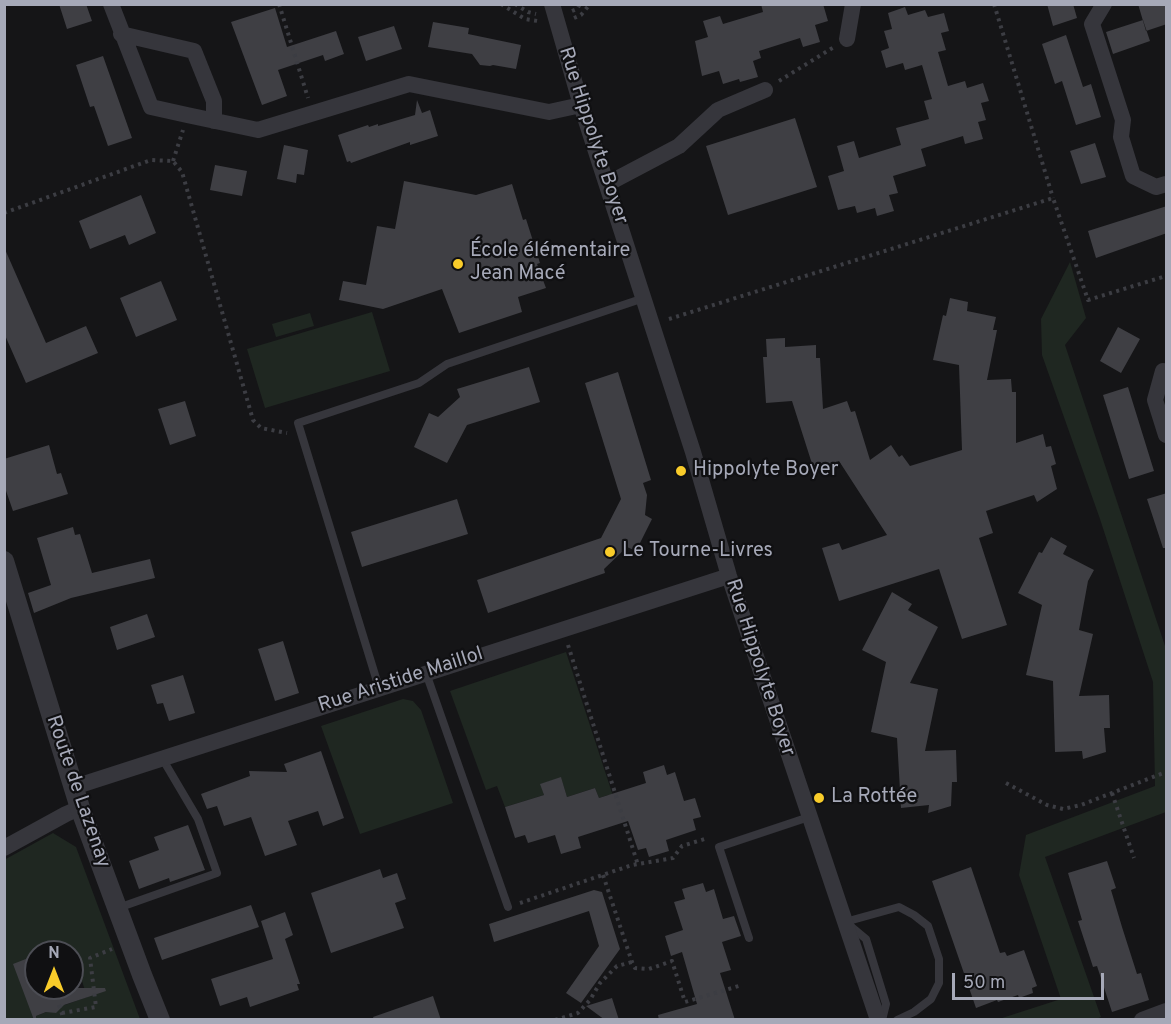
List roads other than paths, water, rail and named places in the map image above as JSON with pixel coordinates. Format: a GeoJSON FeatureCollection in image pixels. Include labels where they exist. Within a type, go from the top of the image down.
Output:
{"type":"FeatureCollection","features":[{"type":"Feature","properties":{"kind":"street"},"geometry":{"type":"LineString","coordinates":[[111,4],[151,107],[214,121],[258,130],[409,84],[549,112],[581,105]]}},
{"type":"Feature","properties":{"kind":"street","name":"Rue Hippolyte Boyer"},"geometry":{"type":"LineString","coordinates":[[552,4],[581,105],[693,452],[729,576],[809,817],[880,1020]]}},
{"type":"Feature","properties":{"kind":"street"},"geometry":{"type":"LineString","coordinates":[[847,39],[853,4]]}},
{"type":"Feature","properties":{"kind":"street"},"geometry":{"type":"LineString","coordinates":[[1104,4],[1092,24],[1123,120],[1121,137],[1133,176],[1156,187],[1167,184]]}},
{"type":"Feature","properties":{"kind":"street"},"geometry":{"type":"LineString","coordinates":[[121,34],[195,51],[214,101],[214,121]]}},
{"type":"Feature","properties":{"kind":"street"},"geometry":{"type":"LineString","coordinates":[[607,184],[679,146],[718,110],[765,90]]}},
{"type":"Feature","properties":{"kind":"street"},"geometry":{"type":"LineString","coordinates":[[1163,371],[1155,400],[1167,435]]}},
{"type":"Feature","properties":{"kind":"street","name":"Route de Lazenay"},"geometry":{"type":"LineString","coordinates":[[4,561],[80,808],[160,1020]]}},
{"type":"Feature","properties":{"kind":"street","name":"Rue Aristide Maillol"},"geometry":{"type":"LineString","coordinates":[[74,787],[729,576]]}},
{"type":"Feature","properties":{"kind":"street"},"geometry":{"type":"LineString","coordinates":[[4,848],[80,808]]}},
{"type":"Feature","properties":{"kind":"street"},"geometry":{"type":"LineString","coordinates":[[1142,1020],[1167,1011]]}},
{"type":"Feature","properties":{"kind":"lane"},"geometry":{"type":"LineString","coordinates":[[380,688],[298,423],[420,383],[447,364],[644,298]]}},
{"type":"Feature","properties":{"kind":"lane"},"geometry":{"type":"LineString","coordinates":[[426,673],[508,907]]}},
{"type":"Feature","properties":{"kind":"lane"},"geometry":{"type":"LineString","coordinates":[[117,908],[217,873],[198,819],[162,758]]}},
{"type":"Feature","properties":{"kind":"lane"},"geometry":{"type":"LineString","coordinates":[[749,938],[719,847],[809,817]]}},
{"type":"Feature","properties":{"kind":"lane"},"geometry":{"type":"LineString","coordinates":[[845,922],[899,907],[928,926],[939,959],[939,982],[931,999],[914,1012],[897,1020]]}},
{"type":"Feature","properties":{"kind":"place","name":"École élémentaire Jean Macé"},"geometry":{"type":"Point","coordinates":[458,264]}},
{"type":"Feature","properties":{"kind":"place","name":"Hippolyte Boyer"},"geometry":{"type":"Point","coordinates":[681,471]}},
{"type":"Feature","properties":{"kind":"place","name":"Le Tourne-Livres"},"geometry":{"type":"Point","coordinates":[610,552]}},
{"type":"Feature","properties":{"kind":"place","name":"La Rottée"},"geometry":{"type":"Point","coordinates":[819,798]}}]}
